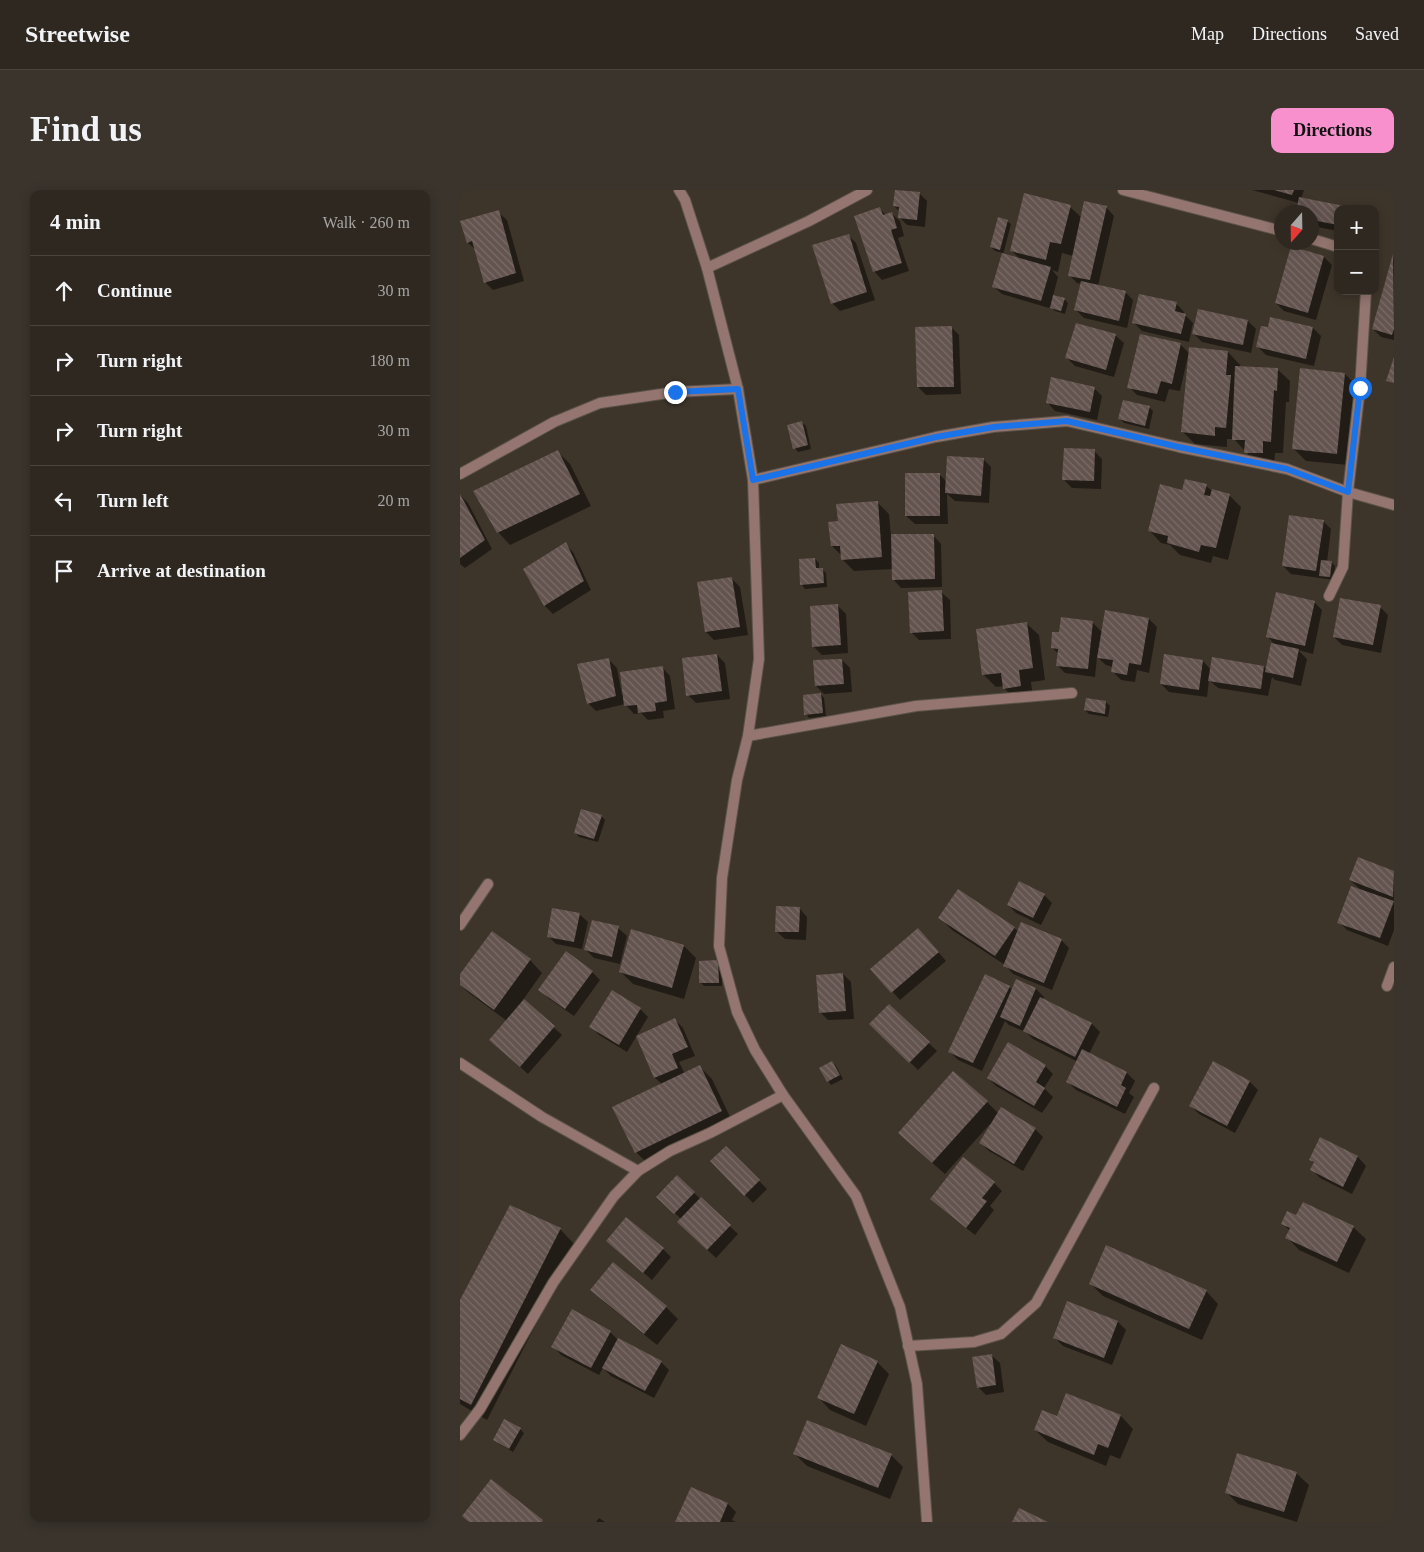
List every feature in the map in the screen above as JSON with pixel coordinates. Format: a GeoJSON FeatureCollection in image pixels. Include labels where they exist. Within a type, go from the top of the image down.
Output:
{"type":"FeatureCollection","features":[{"type":"Feature","properties":{"kind":"street"},"geometry":{"type":"LineString","coordinates":[[679,190],[685,200],[707,268],[738,389],[753,480],[759,659],[748,736],[737,780],[722,878],[720,946],[737,1012],[756,1050],[783,1095],[856,1196],[900,1307],[916,1384],[927,1522]]}},
{"type":"Feature","properties":{"kind":"street"},"geometry":{"type":"LineString","coordinates":[[707,268],[808,221],[867,190]]}},
{"type":"Feature","properties":{"kind":"street"},"geometry":{"type":"LineString","coordinates":[[1123,190],[1274,229]]}},
{"type":"Feature","properties":{"kind":"street"},"geometry":{"type":"LineString","coordinates":[[1319,241],[1334,246]]}},
{"type":"Feature","properties":{"kind":"street"},"geometry":{"type":"LineString","coordinates":[[1329,596],[1343,567],[1348,492],[1360,388],[1366,295]]}},
{"type":"Feature","properties":{"kind":"street"},"geometry":{"type":"LineString","coordinates":[[460,474],[554,422],[600,403],[675,392],[738,389]]}},
{"type":"Feature","properties":{"kind":"street"},"geometry":{"type":"LineString","coordinates":[[753,480],[936,437],[994,427],[1067,421],[1179,447],[1287,469],[1348,492],[1394,505]]}},
{"type":"Feature","properties":{"kind":"street"},"geometry":{"type":"LineString","coordinates":[[748,736],[916,706],[1072,693]]}},
{"type":"Feature","properties":{"kind":"street"},"geometry":{"type":"LineString","coordinates":[[460,925],[488,884]]}},
{"type":"Feature","properties":{"kind":"street"},"geometry":{"type":"LineString","coordinates":[[1387,986],[1394,967]]}},
{"type":"Feature","properties":{"kind":"street"},"geometry":{"type":"LineString","coordinates":[[460,1063],[542,1117],[638,1171]]}},
{"type":"Feature","properties":{"kind":"street"},"geometry":{"type":"LineString","coordinates":[[908,1346],[974,1342],[1001,1334],[1036,1304],[1154,1088]]}},
{"type":"Feature","properties":{"kind":"street"},"geometry":{"type":"LineString","coordinates":[[460,1435],[480,1409],[552,1283],[614,1196],[638,1171],[670,1152],[783,1095]]}},
{"type":"Feature","properties":{"kind":"building"},"geometry":{"type":"Polygon","coordinates":[[[895,190],[920,192],[917,220],[898,218],[899,207],[893,206],[895,190]]]}},
{"type":"Feature","properties":{"kind":"building"},"geometry":{"type":"Polygon","coordinates":[[[1274,190],[1294,190],[1292,195],[1274,190]]]}},
{"type":"Feature","properties":{"kind":"building"},"geometry":{"type":"Polygon","coordinates":[[[1024,193],[1071,205],[1061,244],[1050,242],[1046,260],[1010,251],[1024,193]]]}},
{"type":"Feature","properties":{"kind":"building"},"geometry":{"type":"Polygon","coordinates":[[[1299,197],[1339,205],[1334,205],[1334,224],[1319,221],[1319,205],[1297,205],[1299,197]]]}},
{"type":"Feature","properties":{"kind":"building"},"geometry":{"type":"Polygon","coordinates":[[[1084,201],[1107,206],[1090,280],[1068,276],[1084,201]]]}},
{"type":"Feature","properties":{"kind":"building"},"geometry":{"type":"Polygon","coordinates":[[[880,207],[883,215],[892,212],[897,228],[891,230],[902,263],[873,272],[854,216],[880,207]]]}},
{"type":"Feature","properties":{"kind":"building"},"geometry":{"type":"Polygon","coordinates":[[[499,210],[516,273],[484,283],[472,241],[467,243],[460,221],[499,210]]]}},
{"type":"Feature","properties":{"kind":"building"},"geometry":{"type":"Polygon","coordinates":[[[998,217],[1008,220],[1000,250],[990,247],[998,217]]]}},
{"type":"Feature","properties":{"kind":"building"},"geometry":{"type":"Polygon","coordinates":[[[849,234],[867,292],[831,304],[812,245],[849,234]]]}},
{"type":"Feature","properties":{"kind":"building"},"geometry":{"type":"Polygon","coordinates":[[[1290,250],[1304,250],[1324,256],[1308,313],[1275,303],[1290,250]]]}},
{"type":"Feature","properties":{"kind":"building"},"geometry":{"type":"Polygon","coordinates":[[[1002,253],[1051,267],[1041,301],[992,287],[1002,253]]]}},
{"type":"Feature","properties":{"kind":"building"},"geometry":{"type":"Polygon","coordinates":[[[1393,254],[1394,329],[1392,335],[1372,329],[1393,254]]]}},
{"type":"Feature","properties":{"kind":"building"},"geometry":{"type":"Polygon","coordinates":[[[1081,281],[1126,291],[1119,321],[1074,310],[1081,281]]]}},
{"type":"Feature","properties":{"kind":"building"},"geometry":{"type":"Polygon","coordinates":[[[1139,294],[1177,302],[1175,311],[1186,314],[1181,334],[1132,323],[1139,294]]]}},
{"type":"Feature","properties":{"kind":"building"},"geometry":{"type":"Polygon","coordinates":[[[1053,295],[1065,298],[1061,311],[1050,308],[1053,295]]]}},
{"type":"Feature","properties":{"kind":"building"},"geometry":{"type":"Polygon","coordinates":[[[1198,309],[1248,320],[1243,345],[1192,334],[1198,309]]]}},
{"type":"Feature","properties":{"kind":"building"},"geometry":{"type":"Polygon","coordinates":[[[1270,317],[1313,327],[1306,359],[1256,347],[1261,326],[1268,327],[1270,317]]]}},
{"type":"Feature","properties":{"kind":"building"},"geometry":{"type":"Polygon","coordinates":[[[1076,323],[1116,334],[1106,370],[1065,358],[1076,323]]]}},
{"type":"Feature","properties":{"kind":"building"},"geometry":{"type":"Polygon","coordinates":[[[952,326],[954,387],[917,387],[915,327],[952,326]]]}},
{"type":"Feature","properties":{"kind":"building"},"geometry":{"type":"Polygon","coordinates":[[[1140,334],[1181,343],[1172,384],[1161,381],[1157,394],[1127,388],[1140,334]]]}},
{"type":"Feature","properties":{"kind":"building"},"geometry":{"type":"Polygon","coordinates":[[[1189,347],[1228,351],[1226,375],[1231,375],[1226,428],[1215,427],[1215,436],[1181,432],[1189,347]]]}},
{"type":"Feature","properties":{"kind":"building"},"geometry":{"type":"Polygon","coordinates":[[[1394,357],[1394,383],[1386,381],[1394,357]]]}},
{"type":"Feature","properties":{"kind":"building"},"geometry":{"type":"Polygon","coordinates":[[[1235,366],[1278,368],[1277,391],[1274,390],[1271,442],[1263,441],[1263,453],[1244,453],[1245,440],[1232,440],[1235,366]]]}},
{"type":"Feature","properties":{"kind":"building"},"geometry":{"type":"Polygon","coordinates":[[[1300,368],[1345,373],[1337,454],[1292,449],[1300,368]]]}},
{"type":"Feature","properties":{"kind":"building"},"geometry":{"type":"Polygon","coordinates":[[[1051,377],[1095,387],[1090,412],[1046,403],[1051,377]]]}},
{"type":"Feature","properties":{"kind":"building"},"geometry":{"type":"Polygon","coordinates":[[[1123,400],[1150,406],[1145,426],[1118,419],[1123,400]]]}},
{"type":"Feature","properties":{"kind":"building"},"geometry":{"type":"Polygon","coordinates":[[[802,421],[808,445],[793,449],[787,425],[802,421]]]}},
{"type":"Feature","properties":{"kind":"building"},"geometry":{"type":"Polygon","coordinates":[[[1064,448],[1095,449],[1094,481],[1062,480],[1064,448]]]}},
{"type":"Feature","properties":{"kind":"building"},"geometry":{"type":"Polygon","coordinates":[[[558,450],[580,494],[497,533],[473,491],[558,450]]]}},
{"type":"Feature","properties":{"kind":"building"},"geometry":{"type":"Polygon","coordinates":[[[947,456],[984,458],[981,496],[945,493],[947,456]]]}},
{"type":"Feature","properties":{"kind":"building"},"geometry":{"type":"Polygon","coordinates":[[[905,473],[940,473],[940,516],[905,516],[905,473]]]}},
{"type":"Feature","properties":{"kind":"building"},"geometry":{"type":"Polygon","coordinates":[[[1185,479],[1207,484],[1204,495],[1210,496],[1212,489],[1230,494],[1216,548],[1201,545],[1199,552],[1167,543],[1168,536],[1148,531],[1160,484],[1182,490],[1185,479]]]}},
{"type":"Feature","properties":{"kind":"building"},"geometry":{"type":"Polygon","coordinates":[[[460,494],[485,540],[460,558],[460,494]]]}},
{"type":"Feature","properties":{"kind":"building"},"geometry":{"type":"Polygon","coordinates":[[[878,501],[882,557],[841,560],[840,546],[831,546],[828,522],[838,521],[836,504],[878,501]]]}},
{"type":"Feature","properties":{"kind":"building"},"geometry":{"type":"Polygon","coordinates":[[[1289,515],[1324,520],[1316,571],[1282,566],[1289,515]]]}},
{"type":"Feature","properties":{"kind":"building"},"geometry":{"type":"Polygon","coordinates":[[[891,534],[934,534],[935,579],[892,580],[891,534]]]}},
{"type":"Feature","properties":{"kind":"building"},"geometry":{"type":"Polygon","coordinates":[[[566,542],[584,581],[544,606],[523,569],[566,542]]]}},
{"type":"Feature","properties":{"kind":"building"},"geometry":{"type":"Polygon","coordinates":[[[815,558],[816,568],[823,568],[824,583],[800,585],[799,559],[815,558]]]}},
{"type":"Feature","properties":{"kind":"building"},"geometry":{"type":"Polygon","coordinates":[[[1321,560],[1332,561],[1330,577],[1319,576],[1321,560]]]}},
{"type":"Feature","properties":{"kind":"building"},"geometry":{"type":"Polygon","coordinates":[[[732,577],[740,627],[705,632],[697,582],[732,577]]]}},
{"type":"Feature","properties":{"kind":"building"},"geometry":{"type":"Polygon","coordinates":[[[942,590],[944,631],[910,633],[908,592],[942,590]]]}},
{"type":"Feature","properties":{"kind":"building"},"geometry":{"type":"Polygon","coordinates":[[[1276,592],[1315,601],[1305,646],[1266,637],[1276,592]]]}},
{"type":"Feature","properties":{"kind":"building"},"geometry":{"type":"Polygon","coordinates":[[[1340,598],[1381,605],[1373,645],[1333,637],[1340,598]]]}},
{"type":"Feature","properties":{"kind":"building"},"geometry":{"type":"Polygon","coordinates":[[[838,604],[841,645],[812,647],[810,606],[838,604]]]}},
{"type":"Feature","properties":{"kind":"building"},"geometry":{"type":"Polygon","coordinates":[[[1105,610],[1149,618],[1141,665],[1129,663],[1127,675],[1111,672],[1113,660],[1097,658],[1105,610]]]}},
{"type":"Feature","properties":{"kind":"building"},"geometry":{"type":"Polygon","coordinates":[[[1061,617],[1093,621],[1088,669],[1056,666],[1058,649],[1051,648],[1052,632],[1059,632],[1061,617]]]}},
{"type":"Feature","properties":{"kind":"building"},"geometry":{"type":"Polygon","coordinates":[[[1027,622],[1033,668],[1019,670],[1021,686],[1003,689],[1001,673],[982,675],[976,629],[1027,622]]]}},
{"type":"Feature","properties":{"kind":"building"},"geometry":{"type":"Polygon","coordinates":[[[1271,643],[1299,649],[1293,678],[1265,672],[1271,643]]]}},
{"type":"Feature","properties":{"kind":"building"},"geometry":{"type":"Polygon","coordinates":[[[717,654],[722,691],[686,696],[682,658],[717,654]]]}},
{"type":"Feature","properties":{"kind":"building"},"geometry":{"type":"Polygon","coordinates":[[[1164,654],[1203,660],[1199,690],[1160,684],[1164,654]]]}},
{"type":"Feature","properties":{"kind":"building"},"geometry":{"type":"Polygon","coordinates":[[[1212,657],[1264,666],[1261,689],[1208,681],[1212,657]]]}},
{"type":"Feature","properties":{"kind":"building"},"geometry":{"type":"Polygon","coordinates":[[[609,658],[616,696],[587,704],[577,664],[609,658]]]}},
{"type":"Feature","properties":{"kind":"building"},"geometry":{"type":"Polygon","coordinates":[[[842,659],[844,684],[815,686],[813,660],[842,659]]]}},
{"type":"Feature","properties":{"kind":"building"},"geometry":{"type":"Polygon","coordinates":[[[663,666],[667,701],[655,703],[656,711],[638,713],[637,705],[624,706],[620,672],[663,666]]]}},
{"type":"Feature","properties":{"kind":"building"},"geometry":{"type":"Polygon","coordinates":[[[821,693],[823,713],[804,715],[803,695],[821,693]]]}},
{"type":"Feature","properties":{"kind":"building"},"geometry":{"type":"Polygon","coordinates":[[[1086,698],[1106,701],[1105,714],[1084,710],[1086,698]]]}},
{"type":"Feature","properties":{"kind":"building"},"geometry":{"type":"Polygon","coordinates":[[[581,809],[602,815],[594,839],[574,833],[581,809]]]}},
{"type":"Feature","properties":{"kind":"building"},"geometry":{"type":"Polygon","coordinates":[[[1358,857],[1394,871],[1393,897],[1349,880],[1358,857]]]}},
{"type":"Feature","properties":{"kind":"building"},"geometry":{"type":"Polygon","coordinates":[[[1019,881],[1045,894],[1033,918],[1007,905],[1019,881]]]}},
{"type":"Feature","properties":{"kind":"building"},"geometry":{"type":"Polygon","coordinates":[[[1351,886],[1394,901],[1380,938],[1337,923],[1351,886]]]}},
{"type":"Feature","properties":{"kind":"building"},"geometry":{"type":"Polygon","coordinates":[[[958,889],[1015,927],[995,956],[938,918],[958,889]]]}},
{"type":"Feature","properties":{"kind":"building"},"geometry":{"type":"Polygon","coordinates":[[[776,906],[800,907],[799,932],[775,932],[776,906]]]}},
{"type":"Feature","properties":{"kind":"building"},"geometry":{"type":"Polygon","coordinates":[[[552,908],[580,913],[574,942],[547,937],[552,908]]]}},
{"type":"Feature","properties":{"kind":"building"},"geometry":{"type":"Polygon","coordinates":[[[592,920],[619,926],[612,957],[584,950],[592,920]]]}},
{"type":"Feature","properties":{"kind":"building"},"geometry":{"type":"Polygon","coordinates":[[[1021,922],[1062,939],[1044,983],[1003,966],[1021,922]]]}},
{"type":"Feature","properties":{"kind":"building"},"geometry":{"type":"Polygon","coordinates":[[[918,928],[939,952],[891,993],[870,969],[918,928]]]}},
{"type":"Feature","properties":{"kind":"building"},"geometry":{"type":"Polygon","coordinates":[[[631,929],[684,945],[672,988],[619,972],[631,929]]]}},
{"type":"Feature","properties":{"kind":"building"},"geometry":{"type":"Polygon","coordinates":[[[492,931],[531,959],[494,1010],[460,985],[460,974],[492,931]]]}},
{"type":"Feature","properties":{"kind":"building"},"geometry":{"type":"Polygon","coordinates":[[[566,951],[593,971],[565,1009],[538,990],[566,951]]]}},
{"type":"Feature","properties":{"kind":"building"},"geometry":{"type":"Polygon","coordinates":[[[718,960],[719,983],[699,983],[699,961],[718,960]]]}},
{"type":"Feature","properties":{"kind":"building"},"geometry":{"type":"Polygon","coordinates":[[[843,973],[846,1011],[819,1013],[816,975],[843,973]]]}},
{"type":"Feature","properties":{"kind":"building"},"geometry":{"type":"Polygon","coordinates":[[[985,974],[1010,986],[973,1063],[948,1052],[985,974]]]}},
{"type":"Feature","properties":{"kind":"building"},"geometry":{"type":"Polygon","coordinates":[[[1016,979],[1036,988],[1020,1026],[1000,1017],[1016,979]]]}},
{"type":"Feature","properties":{"kind":"building"},"geometry":{"type":"Polygon","coordinates":[[[612,990],[641,1008],[619,1045],[589,1027],[612,990]]]}},
{"type":"Feature","properties":{"kind":"building"},"geometry":{"type":"Polygon","coordinates":[[[1040,997],[1092,1023],[1075,1057],[1023,1031],[1040,997]]]}},
{"type":"Feature","properties":{"kind":"building"},"geometry":{"type":"Polygon","coordinates":[[[524,999],[555,1026],[520,1067],[489,1040],[524,999]]]}},
{"type":"Feature","properties":{"kind":"building"},"geometry":{"type":"Polygon","coordinates":[[[889,1004],[930,1042],[909,1063],[869,1024],[889,1004]]]}},
{"type":"Feature","properties":{"kind":"building"},"geometry":{"type":"Polygon","coordinates":[[[675,1018],[688,1047],[672,1054],[678,1068],[654,1078],[636,1036],[675,1018]]]}},
{"type":"Feature","properties":{"kind":"building"},"geometry":{"type":"Polygon","coordinates":[[[1008,1042],[1046,1065],[1036,1082],[1045,1088],[1034,1106],[987,1078],[1008,1042]]]}},
{"type":"Feature","properties":{"kind":"building"},"geometry":{"type":"Polygon","coordinates":[[[1082,1049],[1127,1072],[1121,1085],[1126,1088],[1117,1107],[1066,1082],[1082,1049]]]}},
{"type":"Feature","properties":{"kind":"building"},"geometry":{"type":"Polygon","coordinates":[[[832,1061],[840,1075],[827,1082],[819,1068],[832,1061]]]}},
{"type":"Feature","properties":{"kind":"building"},"geometry":{"type":"Polygon","coordinates":[[[1213,1061],[1250,1081],[1227,1126],[1189,1106],[1213,1061]]]}},
{"type":"Feature","properties":{"kind":"building"},"geometry":{"type":"Polygon","coordinates":[[[700,1065],[722,1111],[635,1153],[612,1107],[700,1065]]]}},
{"type":"Feature","properties":{"kind":"building"},"geometry":{"type":"Polygon","coordinates":[[[953,1071],[988,1101],[932,1163],[898,1133],[953,1071]]]}},
{"type":"Feature","properties":{"kind":"building"},"geometry":{"type":"Polygon","coordinates":[[[1001,1107],[1036,1128],[1014,1164],[979,1143],[1001,1107]]]}},
{"type":"Feature","properties":{"kind":"building"},"geometry":{"type":"Polygon","coordinates":[[[1320,1137],[1358,1156],[1343,1187],[1310,1170],[1314,1162],[1309,1160],[1320,1137]]]}},
{"type":"Feature","properties":{"kind":"building"},"geometry":{"type":"Polygon","coordinates":[[[726,1146],[760,1180],[744,1196],[710,1161],[726,1146]]]}},
{"type":"Feature","properties":{"kind":"building"},"geometry":{"type":"Polygon","coordinates":[[[963,1157],[995,1182],[982,1198],[987,1201],[966,1228],[930,1199],[963,1157]]]}},
{"type":"Feature","properties":{"kind":"building"},"geometry":{"type":"Polygon","coordinates":[[[677,1175],[695,1192],[674,1214],[656,1197],[677,1175]]]}},
{"type":"Feature","properties":{"kind":"building"},"geometry":{"type":"Polygon","coordinates":[[[701,1197],[731,1225],[707,1250],[677,1222],[701,1197]]]}},
{"type":"Feature","properties":{"kind":"building"},"geometry":{"type":"Polygon","coordinates":[[[1303,1202],[1354,1226],[1337,1262],[1285,1238],[1290,1228],[1281,1224],[1287,1211],[1296,1215],[1303,1202]]]}},
{"type":"Feature","properties":{"kind":"building"},"geometry":{"type":"Polygon","coordinates":[[[510,1205],[561,1228],[471,1405],[460,1399],[460,1300],[510,1205]]]}},
{"type":"Feature","properties":{"kind":"building"},"geometry":{"type":"Polygon","coordinates":[[[626,1217],[664,1248],[643,1273],[606,1241],[626,1217]]]}},
{"type":"Feature","properties":{"kind":"building"},"geometry":{"type":"Polygon","coordinates":[[[1106,1245],[1207,1290],[1189,1329],[1089,1284],[1106,1245]]]}},
{"type":"Feature","properties":{"kind":"building"},"geometry":{"type":"Polygon","coordinates":[[[613,1262],[667,1306],[644,1334],[590,1290],[613,1262]]]}},
{"type":"Feature","properties":{"kind":"building"},"geometry":{"type":"Polygon","coordinates":[[[1067,1301],[1118,1321],[1104,1358],[1053,1338],[1067,1301]]]}},
{"type":"Feature","properties":{"kind":"building"},"geometry":{"type":"Polygon","coordinates":[[[572,1309],[611,1331],[591,1368],[551,1347],[572,1309]]]}},
{"type":"Feature","properties":{"kind":"building"},"geometry":{"type":"Polygon","coordinates":[[[618,1338],[662,1361],[645,1391],[602,1368],[618,1338]]]}},
{"type":"Feature","properties":{"kind":"building"},"geometry":{"type":"Polygon","coordinates":[[[841,1344],[878,1361],[854,1414],[817,1398],[841,1344]]]}},
{"type":"Feature","properties":{"kind":"building"},"geometry":{"type":"Polygon","coordinates":[[[992,1354],[996,1385],[977,1388],[972,1357],[992,1354]]]}},
{"type":"Feature","properties":{"kind":"building"},"geometry":{"type":"Polygon","coordinates":[[[1066,1393],[1121,1415],[1108,1448],[1098,1444],[1094,1455],[1034,1430],[1042,1410],[1057,1416],[1066,1393]]]}},
{"type":"Feature","properties":{"kind":"building"},"geometry":{"type":"Polygon","coordinates":[[[504,1419],[521,1428],[509,1449],[493,1440],[504,1419]]]}},
{"type":"Feature","properties":{"kind":"building"},"geometry":{"type":"Polygon","coordinates":[[[807,1420],[892,1454],[878,1488],[793,1454],[807,1420]]]}},
{"type":"Feature","properties":{"kind":"building"},"geometry":{"type":"Polygon","coordinates":[[[1237,1453],[1297,1472],[1284,1512],[1225,1493],[1237,1453]]]}},
{"type":"Feature","properties":{"kind":"building"},"geometry":{"type":"Polygon","coordinates":[[[491,1479],[543,1520],[542,1522],[469,1522],[462,1516],[491,1479]]]}},
{"type":"Feature","properties":{"kind":"building"},"geometry":{"type":"Polygon","coordinates":[[[691,1487],[728,1503],[720,1522],[675,1522],[691,1487]]]}},
{"type":"Feature","properties":{"kind":"building"},"geometry":{"type":"Polygon","coordinates":[[[1019,1508],[1048,1522],[1012,1522],[1019,1508]]]}},
{"type":"Feature","properties":{"kind":"route"},"geometry":{"type":"LineString","coordinates":[[675,392],[738,389],[753,480],[936,437],[994,427],[1067,421],[1179,447],[1287,469],[1348,492],[1360,388]]}}]}
